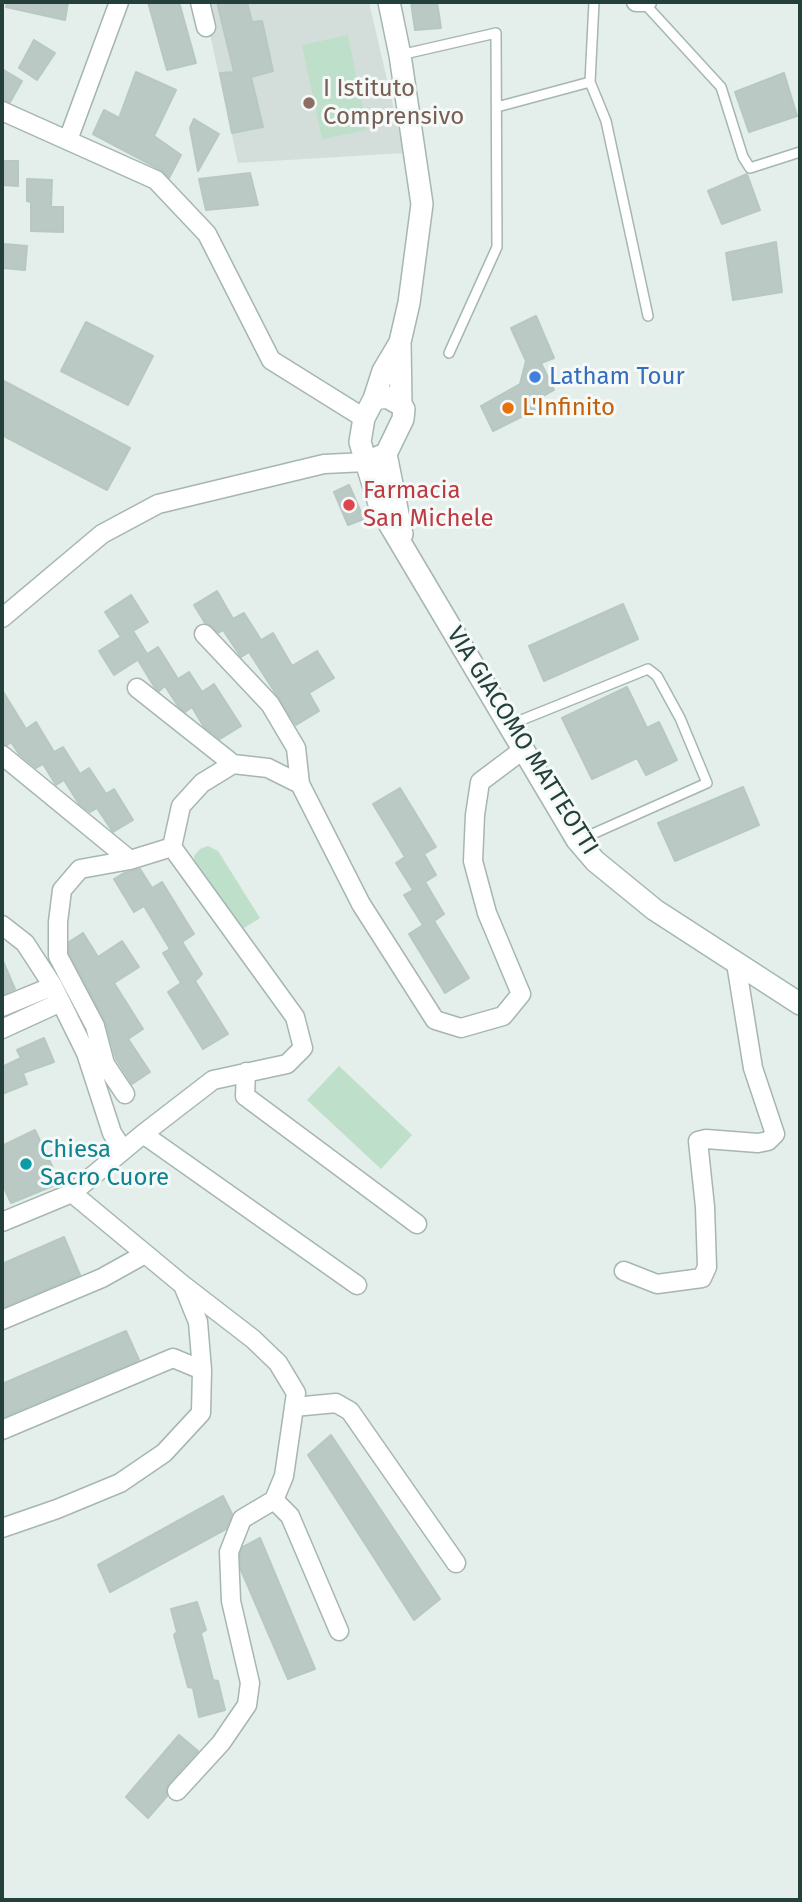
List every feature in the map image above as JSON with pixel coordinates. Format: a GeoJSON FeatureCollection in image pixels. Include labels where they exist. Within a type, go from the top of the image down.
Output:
{"type":"FeatureCollection","features":[{"type":"Feature","properties":{"kind":"street"},"geometry":{"type":"LineString","coordinates":[[68,140],[119,2]]}},
{"type":"Feature","properties":{"kind":"street"},"geometry":{"type":"LineString","coordinates":[[200,2],[206,27]]}},
{"type":"Feature","properties":{"kind":"street","name":"VIA GIACOMO MATTEOTTI"},"geometry":{"type":"LineString","coordinates":[[389,2],[400,55],[422,204],[409,303],[400,342],[403,419],[386,454],[406,550]]}},
{"type":"Feature","properties":{"kind":"street"},"geometry":{"type":"LineString","coordinates":[[2,111],[156,180],[206,234],[271,360],[369,408],[387,397],[401,405]]}},
{"type":"Feature","properties":{"kind":"street","name":"VIA GIACOMO MATTEOTTI"},"geometry":{"type":"LineString","coordinates":[[400,342],[383,371],[369,408],[363,452],[381,510],[578,840],[595,861],[655,910],[800,1004]]}},
{"type":"Feature","properties":{"kind":"street"},"geometry":{"type":"LineString","coordinates":[[2,618],[103,534],[158,503],[334,463],[363,452],[386,454]]}},
{"type":"Feature","properties":{"kind":"street"},"geometry":{"type":"LineString","coordinates":[[204,634],[270,704],[296,748],[300,784],[361,904],[435,1020],[461,1028],[503,1016],[521,994],[487,913],[473,861],[480,782],[524,749]]}},
{"type":"Feature","properties":{"kind":"street"},"geometry":{"type":"LineString","coordinates":[[137,688],[233,764],[268,768],[300,784]]}},
{"type":"Feature","properties":{"kind":"street"},"geometry":{"type":"LineString","coordinates":[[2,755],[130,860]]}},
{"type":"Feature","properties":{"kind":"street"},"geometry":{"type":"LineString","coordinates":[[2,1223],[72,1193],[214,1080],[287,1064],[303,1048],[295,1017],[172,847],[181,806],[202,783],[233,764]]}},
{"type":"Feature","properties":{"kind":"street"},"geometry":{"type":"LineString","coordinates":[[125,1094],[105,1064],[96,1026],[58,956],[62,890],[80,869],[130,860],[172,847]]}},
{"type":"Feature","properties":{"kind":"street"},"geometry":{"type":"LineString","coordinates":[[2,925],[25,943],[53,986],[86,1053],[112,1133],[123,1150]]}},
{"type":"Feature","properties":{"kind":"street"},"geometry":{"type":"LineString","coordinates":[[624,1271],[657,1284],[702,1278],[706,1267],[705,1207],[698,1141],[706,1139],[758,1143],[768,1141],[775,1134],[752,1068],[736,963]]}},
{"type":"Feature","properties":{"kind":"street"},"geometry":{"type":"LineString","coordinates":[[2,1007],[53,986]]}},
{"type":"Feature","properties":{"kind":"street"},"geometry":{"type":"LineString","coordinates":[[2,1029],[61,1002]]}},
{"type":"Feature","properties":{"kind":"street"},"geometry":{"type":"LineString","coordinates":[[246,1072],[245,1096],[417,1224]]}},
{"type":"Feature","properties":{"kind":"street"},"geometry":{"type":"LineString","coordinates":[[143,1134],[357,1285]]}},
{"type":"Feature","properties":{"kind":"street"},"geometry":{"type":"LineString","coordinates":[[72,1193],[253,1339],[278,1363],[296,1393],[284,1476],[274,1500],[242,1519],[229,1552],[231,1601],[250,1683],[247,1705],[221,1743],[177,1791]]}},
{"type":"Feature","properties":{"kind":"street"},"geometry":{"type":"LineString","coordinates":[[2,1320],[102,1278],[145,1254]]}},
{"type":"Feature","properties":{"kind":"street"},"geometry":{"type":"LineString","coordinates":[[2,1528],[120,1483],[163,1453],[201,1413],[202,1370],[198,1322],[183,1285]]}},
{"type":"Feature","properties":{"kind":"street"},"geometry":{"type":"LineString","coordinates":[[2,1430],[173,1358],[202,1370]]}},
{"type":"Feature","properties":{"kind":"street"},"geometry":{"type":"LineString","coordinates":[[294,1407],[336,1403],[350,1411],[456,1563]]}},
{"type":"Feature","properties":{"kind":"street"},"geometry":{"type":"LineString","coordinates":[[274,1500],[290,1516],[339,1631]]}},
{"type":"Feature","properties":{"kind":"lane"},"geometry":{"type":"LineString","coordinates":[[594,2],[590,82],[606,121],[648,316]]}},
{"type":"Feature","properties":{"kind":"lane"},"geometry":{"type":"LineString","coordinates":[[643,2],[721,87],[743,157],[750,168],[800,152]]}},
{"type":"Feature","properties":{"kind":"lane"},"geometry":{"type":"LineString","coordinates":[[400,55],[496,33],[497,247],[449,353]]}},
{"type":"Feature","properties":{"kind":"lane"},"geometry":{"type":"LineString","coordinates":[[497,107],[590,82]]}},
{"type":"Feature","properties":{"kind":"lane"},"geometry":{"type":"LineString","coordinates":[[509,725],[648,669],[657,676],[680,718],[707,783],[578,840]]}},
{"type":"Feature","properties":{"kind":"shaded area","name":"I Istituto Comprensivo"},"geometry":{"type":"Polygon","coordinates":[[[203,2],[369,2],[404,153],[238,163],[203,2]]]}},
{"type":"Feature","properties":{"kind":"green space"},"geometry":{"type":"Polygon","coordinates":[[[348,35],[367,130],[322,139],[302,45],[348,35]]]}},
{"type":"Feature","properties":{"kind":"green space"},"geometry":{"type":"Polygon","coordinates":[[[208,846],[218,851],[260,918],[236,933],[195,866],[194,856],[200,849],[208,846]]]}},
{"type":"Feature","properties":{"kind":"green space"},"geometry":{"type":"Polygon","coordinates":[[[339,1066],[412,1135],[381,1169],[307,1100],[339,1066]]]}},
{"type":"Feature","properties":{"kind":"building"},"geometry":{"type":"Polygon","coordinates":[[[7,2],[68,2],[65,20],[6,7],[7,2]]]}},
{"type":"Feature","properties":{"kind":"building"},"geometry":{"type":"Polygon","coordinates":[[[148,2],[179,2],[196,63],[167,70],[148,2]]]}},
{"type":"Feature","properties":{"kind":"building"},"geometry":{"type":"Polygon","coordinates":[[[217,2],[247,2],[252,22],[262,21],[273,71],[251,77],[263,127],[232,133],[220,73],[234,72],[217,2]]]}},
{"type":"Feature","properties":{"kind":"building"},"geometry":{"type":"Polygon","coordinates":[[[411,2],[437,2],[441,28],[415,30],[411,2]]]}},
{"type":"Feature","properties":{"kind":"building"},"geometry":{"type":"Polygon","coordinates":[[[34,40],[55,53],[37,80],[19,68],[34,40]]]}},
{"type":"Feature","properties":{"kind":"building"},"geometry":{"type":"Polygon","coordinates":[[[2,69],[22,81],[10,102],[2,100],[2,69]]]}},
{"type":"Feature","properties":{"kind":"building"},"geometry":{"type":"Polygon","coordinates":[[[136,72],[176,90],[154,136],[181,155],[169,178],[161,170],[93,134],[104,110],[119,118],[136,72]]]}},
{"type":"Feature","properties":{"kind":"building"},"geometry":{"type":"Polygon","coordinates":[[[784,73],[797,116],[749,132],[735,92],[784,73]]]}},
{"type":"Feature","properties":{"kind":"building"},"geometry":{"type":"Polygon","coordinates":[[[194,119],[219,134],[198,171],[190,128],[194,119]]]}},
{"type":"Feature","properties":{"kind":"building"},"geometry":{"type":"Polygon","coordinates":[[[2,161],[18,161],[18,186],[2,185],[2,161]]]}},
{"type":"Feature","properties":{"kind":"building"},"geometry":{"type":"Polygon","coordinates":[[[250,173],[258,205],[206,210],[199,179],[250,173]]]}},
{"type":"Feature","properties":{"kind":"building"},"geometry":{"type":"Polygon","coordinates":[[[747,174],[760,210],[722,224],[708,191],[747,174]]]}},
{"type":"Feature","properties":{"kind":"building"},"geometry":{"type":"Polygon","coordinates":[[[27,179],[52,180],[51,207],[63,207],[63,232],[31,231],[31,202],[27,201],[27,179]]]}},
{"type":"Feature","properties":{"kind":"building"},"geometry":{"type":"Polygon","coordinates":[[[776,242],[782,292],[733,300],[726,253],[776,242]]]}},
{"type":"Feature","properties":{"kind":"building"},"geometry":{"type":"Polygon","coordinates":[[[4,244],[27,246],[25,270],[2,268],[4,244]]]}},
{"type":"Feature","properties":{"kind":"building"},"geometry":{"type":"Polygon","coordinates":[[[536,316],[554,358],[541,363],[554,390],[531,403],[535,410],[493,431],[481,406],[520,384],[526,361],[511,328],[536,316]]]}},
{"type":"Feature","properties":{"kind":"building"},"geometry":{"type":"Polygon","coordinates":[[[86,322],[153,356],[128,405],[61,371],[86,322]]]}},
{"type":"Feature","properties":{"kind":"building"},"geometry":{"type":"Polygon","coordinates":[[[2,380],[130,448],[107,490],[2,435],[2,380]]]}},
{"type":"Feature","properties":{"kind":"building","name":"Farmacia San Michele"},"geometry":{"type":"Polygon","coordinates":[[[349,485],[364,519],[348,525],[334,492],[349,485]]]}},
{"type":"Feature","properties":{"kind":"building"},"geometry":{"type":"Polygon","coordinates":[[[217,591],[233,619],[244,613],[261,640],[273,633],[292,666],[317,651],[334,678],[309,693],[319,711],[296,725],[249,652],[241,657],[223,630],[218,633],[205,623],[194,605],[217,591]]]}},
{"type":"Feature","properties":{"kind":"building"},"geometry":{"type":"Polygon","coordinates":[[[131,595],[148,622],[133,631],[147,654],[114,675],[99,651],[121,637],[105,612],[131,595]]]}},
{"type":"Feature","properties":{"kind":"building"},"geometry":{"type":"Polygon","coordinates":[[[623,604],[638,639],[544,681],[529,646],[623,604]]]}},
{"type":"Feature","properties":{"kind":"building"},"geometry":{"type":"Polygon","coordinates":[[[158,647],[178,679],[189,672],[202,692],[214,684],[241,726],[220,739],[204,727],[192,707],[185,712],[165,686],[159,691],[155,688],[138,660],[158,647]]]}},
{"type":"Feature","properties":{"kind":"building"},"geometry":{"type":"Polygon","coordinates":[[[627,687],[647,728],[659,722],[677,760],[646,775],[637,758],[592,779],[562,718],[627,687]]]}},
{"type":"Feature","properties":{"kind":"building"},"geometry":{"type":"Polygon","coordinates":[[[2,690],[26,729],[36,722],[54,752],[63,747],[80,774],[89,768],[106,794],[114,789],[133,820],[113,832],[97,808],[90,812],[79,804],[64,780],[56,785],[43,764],[36,768],[19,754],[11,742],[2,744],[2,690]]]}},
{"type":"Feature","properties":{"kind":"building"},"geometry":{"type":"Polygon","coordinates":[[[743,787],[759,825],[675,861],[658,823],[743,787]]]}},
{"type":"Feature","properties":{"kind":"building"},"geometry":{"type":"Polygon","coordinates":[[[400,788],[436,847],[424,854],[436,875],[425,882],[444,914],[434,921],[469,978],[445,993],[409,934],[423,925],[404,895],[413,890],[396,863],[405,857],[373,804],[400,788]]]}},
{"type":"Feature","properties":{"kind":"building"},"geometry":{"type":"Polygon","coordinates":[[[140,869],[152,888],[162,882],[194,934],[182,942],[202,974],[195,981],[228,1034],[203,1049],[168,992],[181,983],[163,953],[170,949],[144,906],[134,912],[114,879],[140,869]]]}},
{"type":"Feature","properties":{"kind":"building"},"geometry":{"type":"Polygon","coordinates":[[[83,933],[98,957],[122,941],[139,967],[114,983],[143,1029],[128,1039],[150,1072],[132,1084],[116,1059],[105,1021],[69,953],[69,942],[83,933]]]}},
{"type":"Feature","properties":{"kind":"building"},"geometry":{"type":"Polygon","coordinates":[[[2,959],[15,989],[2,995],[2,959]]]}},
{"type":"Feature","properties":{"kind":"building"},"geometry":{"type":"Polygon","coordinates":[[[44,1038],[54,1062],[23,1073],[27,1084],[2,1094],[2,1067],[21,1058],[17,1050],[44,1038]]]}},
{"type":"Feature","properties":{"kind":"building","name":"Chiesa Sacro Cuore"},"geometry":{"type":"Polygon","coordinates":[[[35,1130],[60,1183],[11,1203],[2,1183],[2,1146],[35,1130]]]}},
{"type":"Feature","properties":{"kind":"building"},"geometry":{"type":"Polygon","coordinates":[[[64,1237],[80,1275],[2,1308],[2,1264],[64,1237]]]}},
{"type":"Feature","properties":{"kind":"building"},"geometry":{"type":"Polygon","coordinates":[[[126,1331],[139,1360],[2,1418],[2,1384],[126,1331]]]}},
{"type":"Feature","properties":{"kind":"building"},"geometry":{"type":"Polygon","coordinates":[[[331,1435],[440,1599],[414,1620],[308,1455],[331,1435]]]}},
{"type":"Feature","properties":{"kind":"building"},"geometry":{"type":"Polygon","coordinates":[[[223,1496],[232,1514],[226,1529],[110,1592],[98,1565],[223,1496]]]}},
{"type":"Feature","properties":{"kind":"building"},"geometry":{"type":"Polygon","coordinates":[[[260,1538],[315,1669],[288,1679],[241,1570],[240,1554],[243,1547],[260,1538]]]}},
{"type":"Feature","properties":{"kind":"building"},"geometry":{"type":"Polygon","coordinates":[[[197,1602],[206,1630],[201,1633],[213,1680],[218,1681],[225,1710],[199,1717],[193,1688],[188,1687],[174,1635],[177,1632],[171,1609],[197,1602]]]}},
{"type":"Feature","properties":{"kind":"building"},"geometry":{"type":"Polygon","coordinates":[[[179,1735],[198,1751],[169,1783],[167,1796],[148,1818],[126,1797],[179,1735]]]}},
{"type":"Feature","properties":{"kind":"place","name":"I Istituto Comprensivo"},"geometry":{"type":"Point","coordinates":[309,103]}},
{"type":"Feature","properties":{"kind":"place","name":"Latham Tour"},"geometry":{"type":"Point","coordinates":[535,377]}},
{"type":"Feature","properties":{"kind":"place","name":"L'Infinito"},"geometry":{"type":"Point","coordinates":[508,408]}},
{"type":"Feature","properties":{"kind":"place","name":"Farmacia San Michele"},"geometry":{"type":"Point","coordinates":[349,505]}},
{"type":"Feature","properties":{"kind":"place","name":"Chiesa Sacro Cuore"},"geometry":{"type":"Point","coordinates":[26,1164]}}]}
